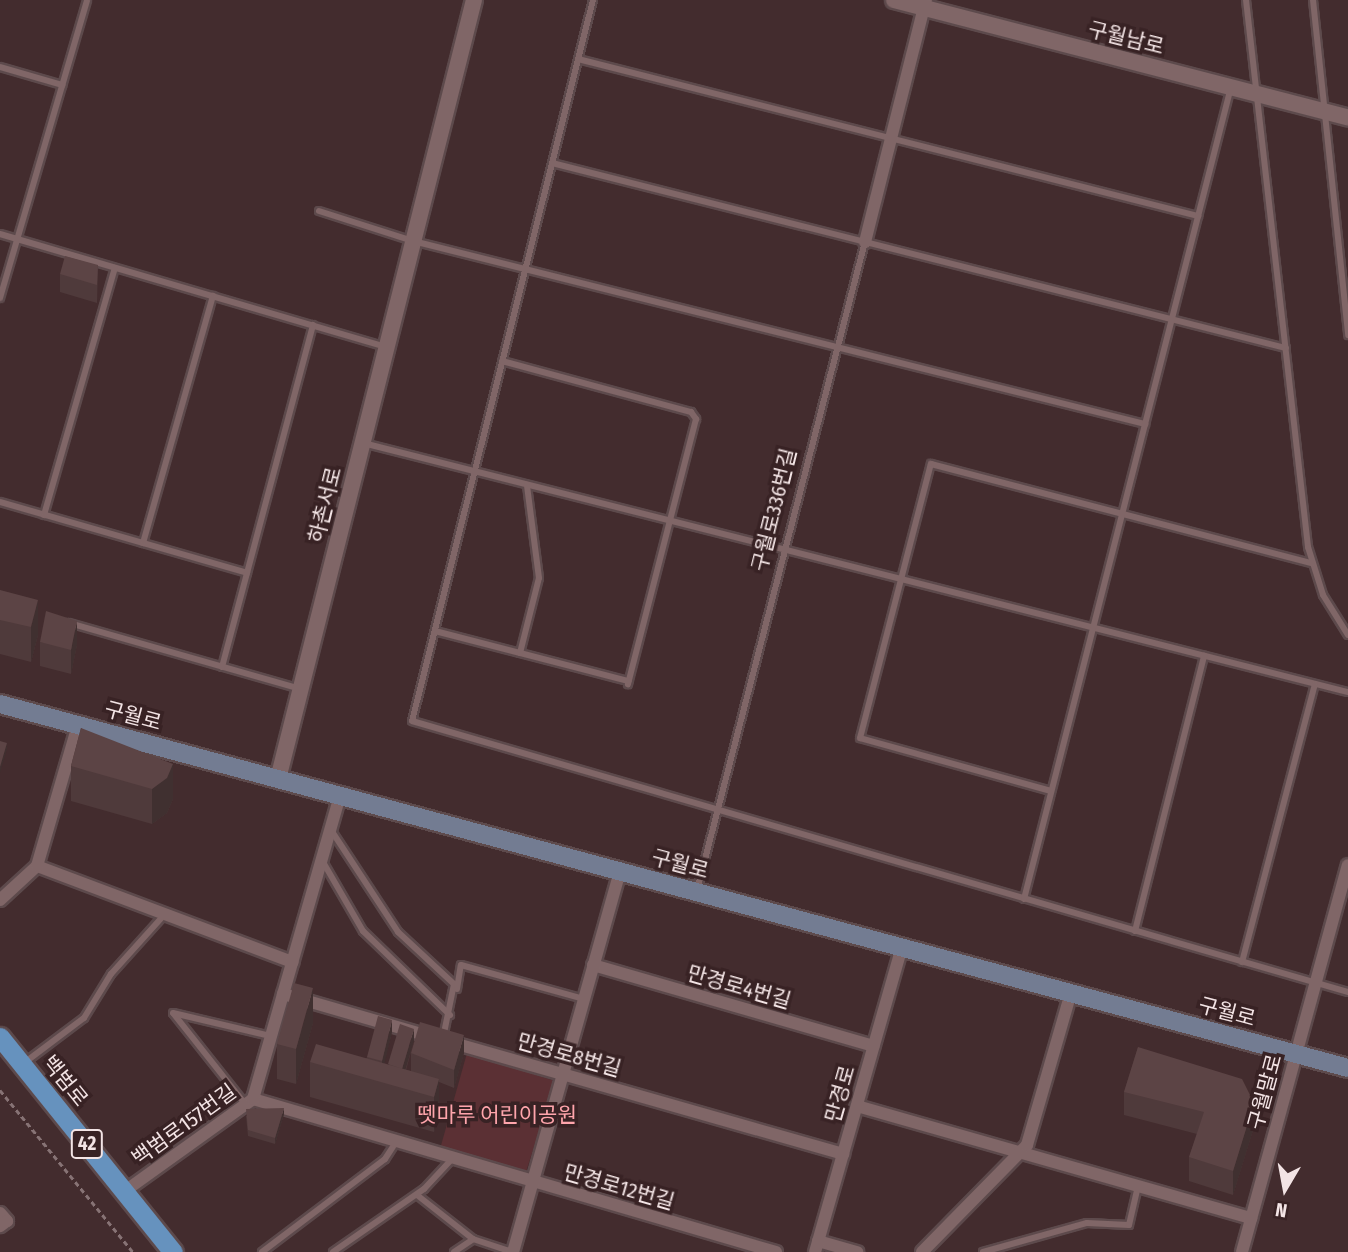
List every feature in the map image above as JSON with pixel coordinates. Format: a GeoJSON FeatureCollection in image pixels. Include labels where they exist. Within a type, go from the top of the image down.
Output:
{"type":"FeatureCollection","features":[{"type":"Feature","properties":{"kind":"main road","name":"구월로"},"geometry":{"type":"LineString","coordinates":[[0,704],[1348,1068]]}},
{"type":"Feature","properties":{"kind":"main road","name":"백범로"},"geometry":{"type":"LineString","coordinates":[[0,1037],[173,1252]]}},
{"type":"Feature","properties":{"kind":"street","name":"하촌서로"},"geometry":{"type":"LineString","coordinates":[[278,779],[474,0]]}},
{"type":"Feature","properties":{"kind":"street","name":"구월남로"},"geometry":{"type":"LineString","coordinates":[[894,0],[925,4],[1348,117]]}},
{"type":"Feature","properties":{"kind":"street","name":"구월로336번길"},"geometry":{"type":"LineString","coordinates":[[865,242],[925,4]]}},
{"type":"Feature","properties":{"kind":"street"},"geometry":{"type":"LineString","coordinates":[[0,900],[37,866],[78,725]]}},
{"type":"Feature","properties":{"kind":"street","name":"백범로157번길"},"geometry":{"type":"LineString","coordinates":[[125,1191],[249,1102],[272,1035],[340,796]]}},
{"type":"Feature","properties":{"kind":"street"},"geometry":{"type":"LineString","coordinates":[[37,866],[293,962]]}},
{"type":"Feature","properties":{"kind":"street"},"geometry":{"type":"LineString","coordinates":[[512,1252],[620,871]]}},
{"type":"Feature","properties":{"kind":"street","name":"구월말로"},"geometry":{"type":"LineString","coordinates":[[1242,1252],[1347,871]]}},
{"type":"Feature","properties":{"kind":"street","name":"만경로"},"geometry":{"type":"LineString","coordinates":[[817,1247],[902,947]]}},
{"type":"Feature","properties":{"kind":"street","name":"만경로4번길"},"geometry":{"type":"LineString","coordinates":[[593,965],[874,1046]]}},
{"type":"Feature","properties":{"kind":"street"},"geometry":{"type":"LineString","coordinates":[[922,1252],[1027,1145],[1072,993]]}},
{"type":"Feature","properties":{"kind":"street","name":"만경로8번길"},"geometry":{"type":"LineString","coordinates":[[283,994],[843,1154]]}},
{"type":"Feature","properties":{"kind":"street","name":"만경로12번길"},"geometry":{"type":"LineString","coordinates":[[249,1102],[776,1252]]}},
{"type":"Feature","properties":{"kind":"street"},"geometry":{"type":"LineString","coordinates":[[857,1106],[1251,1218]]}},
{"type":"Feature","properties":{"kind":"street"},"geometry":{"type":"LineString","coordinates":[[0,1213],[7,1221],[0,1226]]}},
{"type":"Feature","properties":{"kind":"street"},"geometry":{"type":"LineString","coordinates":[[817,1247],[857,1252]]}},
{"type":"Feature","properties":{"kind":"lane"},"geometry":{"type":"LineString","coordinates":[[0,298],[87,0]]}},
{"type":"Feature","properties":{"kind":"lane"},"geometry":{"type":"LineString","coordinates":[[593,0],[412,721],[1348,992]]}},
{"type":"Feature","properties":{"kind":"lane"},"geometry":{"type":"LineString","coordinates":[[1246,0],[1312,563],[1348,635]]}},
{"type":"Feature","properties":{"kind":"lane"},"geometry":{"type":"LineString","coordinates":[[1313,0],[1327,111],[1348,335]]}},
{"type":"Feature","properties":{"kind":"lane"},"geometry":{"type":"LineString","coordinates":[[578,59],[1198,216]]}},
{"type":"Feature","properties":{"kind":"lane"},"geometry":{"type":"LineString","coordinates":[[0,67],[62,85]]}},
{"type":"Feature","properties":{"kind":"lane"},"geometry":{"type":"LineString","coordinates":[[1024,899],[1231,87]]}},
{"type":"Feature","properties":{"kind":"lane"},"geometry":{"type":"LineString","coordinates":[[552,163],[1286,348]]}},
{"type":"Feature","properties":{"kind":"lane"},"geometry":{"type":"LineString","coordinates":[[319,211],[413,241],[1145,424]]}},
{"type":"Feature","properties":{"kind":"lane"},"geometry":{"type":"LineString","coordinates":[[0,234],[386,347]]}},
{"type":"Feature","properties":{"kind":"lane","name":"구월로336번길"},"geometry":{"type":"LineString","coordinates":[[696,892],[835,346],[865,242]]}},
{"type":"Feature","properties":{"kind":"lane"},"geometry":{"type":"LineString","coordinates":[[1340,249],[1348,251]]}},
{"type":"Feature","properties":{"kind":"lane"},"geometry":{"type":"LineString","coordinates":[[44,515],[115,268]]}},
{"type":"Feature","properties":{"kind":"lane"},"geometry":{"type":"LineString","coordinates":[[143,543],[213,296]]}},
{"type":"Feature","properties":{"kind":"lane"},"geometry":{"type":"LineString","coordinates":[[222,667],[313,325]]}},
{"type":"Feature","properties":{"kind":"lane"},"geometry":{"type":"LineString","coordinates":[[435,631],[628,682],[696,419],[691,412],[502,361]]}},
{"type":"Feature","properties":{"kind":"lane"},"geometry":{"type":"LineString","coordinates":[[362,443],[1348,692]]}},
{"type":"Feature","properties":{"kind":"lane"},"geometry":{"type":"LineString","coordinates":[[1051,791],[860,738],[930,464],[1312,563]]}},
{"type":"Feature","properties":{"kind":"lane"},"geometry":{"type":"LineString","coordinates":[[520,653],[539,578],[527,485]]}},
{"type":"Feature","properties":{"kind":"lane"},"geometry":{"type":"LineString","coordinates":[[0,502],[247,573]]}},
{"type":"Feature","properties":{"kind":"lane"},"geometry":{"type":"LineString","coordinates":[[52,618],[301,689]]}},
{"type":"Feature","properties":{"kind":"lane"},"geometry":{"type":"LineString","coordinates":[[1135,931],[1204,656]]}},
{"type":"Feature","properties":{"kind":"lane"},"geometry":{"type":"LineString","coordinates":[[1242,962],[1315,684]]}},
{"type":"Feature","properties":{"kind":"lane"},"geometry":{"type":"LineString","coordinates":[[331,829],[373,899],[457,991]]}},
{"type":"Feature","properties":{"kind":"lane"},"geometry":{"type":"LineString","coordinates":[[322,861],[363,931],[450,1015]]}},
{"type":"Feature","properties":{"kind":"lane"},"geometry":{"type":"LineString","coordinates":[[22,1064],[84,1018],[111,974],[165,914]]}},
{"type":"Feature","properties":{"kind":"lane"},"geometry":{"type":"LineString","coordinates":[[443,1040],[457,991],[461,965],[584,999]]}},
{"type":"Feature","properties":{"kind":"lane"},"geometry":{"type":"LineString","coordinates":[[249,1102],[173,1013],[272,1035]]}},
{"type":"Feature","properties":{"kind":"lane"},"geometry":{"type":"LineString","coordinates":[[262,1252],[385,1159],[396,1142]]}},
{"type":"Feature","properties":{"kind":"lane"},"geometry":{"type":"LineString","coordinates":[[333,1252],[417,1195],[453,1159]]}},
{"type":"Feature","properties":{"kind":"lane"},"geometry":{"type":"LineString","coordinates":[[983,1252],[1087,1223],[1129,1225],[1138,1186]]}},
{"type":"Feature","properties":{"kind":"lane"},"geometry":{"type":"LineString","coordinates":[[417,1195],[473,1239],[512,1252]]}},
{"type":"Feature","properties":{"kind":"lane"},"geometry":{"type":"LineString","coordinates":[[454,1252],[473,1239]]}},
{"type":"Feature","properties":{"kind":"path"},"geometry":{"type":"LineString","coordinates":[[0,1090],[133,1252]]}},
{"type":"Feature","properties":{"kind":"green space","name":"뗏마루 어린이공원"},"geometry":{"type":"Polygon","coordinates":[[[467,1053],[555,1081],[525,1175],[440,1149],[467,1053]]]}},
{"type":"Feature","properties":{"kind":"building"},"geometry":{"type":"Polygon","coordinates":[[[65,256],[98,265],[97,285],[60,274],[65,256]]]}},
{"type":"Feature","properties":{"kind":"building"},"geometry":{"type":"Polygon","coordinates":[[[0,590],[38,600],[31,627],[0,620],[0,590]]]}},
{"type":"Feature","properties":{"kind":"building"},"geometry":{"type":"Polygon","coordinates":[[[46,611],[77,621],[71,650],[40,642],[46,611]]]}},
{"type":"Feature","properties":{"kind":"building"},"geometry":{"type":"Polygon","coordinates":[[[81,728],[173,764],[167,778],[152,789],[71,766],[81,728]]]}},
{"type":"Feature","properties":{"kind":"building"},"geometry":{"type":"Polygon","coordinates":[[[0,741],[7,743],[0,767],[0,741]]]}},
{"type":"Feature","properties":{"kind":"building"},"geometry":{"type":"Polygon","coordinates":[[[294,983],[313,988],[296,1049],[277,1044],[294,983]]]}},
{"type":"Feature","properties":{"kind":"building"},"geometry":{"type":"Polygon","coordinates":[[[378,1016],[392,1020],[382,1061],[367,1057],[378,1016]]]}},
{"type":"Feature","properties":{"kind":"building"},"geometry":{"type":"Polygon","coordinates":[[[420,1022],[464,1035],[454,1070],[411,1053],[420,1022]]]}},
{"type":"Feature","properties":{"kind":"building"},"geometry":{"type":"Polygon","coordinates":[[[400,1024],[414,1029],[402,1069],[388,1064],[400,1024]]]}},
{"type":"Feature","properties":{"kind":"building"},"geometry":{"type":"Polygon","coordinates":[[[316,1044],[439,1079],[434,1097],[310,1062],[316,1044]]]}},
{"type":"Feature","properties":{"kind":"building"},"geometry":{"type":"Polygon","coordinates":[[[1138,1047],[1242,1079],[1254,1103],[1233,1171],[1189,1157],[1204,1112],[1124,1092],[1138,1047]]]}},
{"type":"Feature","properties":{"kind":"building"},"geometry":{"type":"Polygon","coordinates":[[[284,1108],[275,1138],[248,1130],[246,1109],[284,1108]]]}}]}
